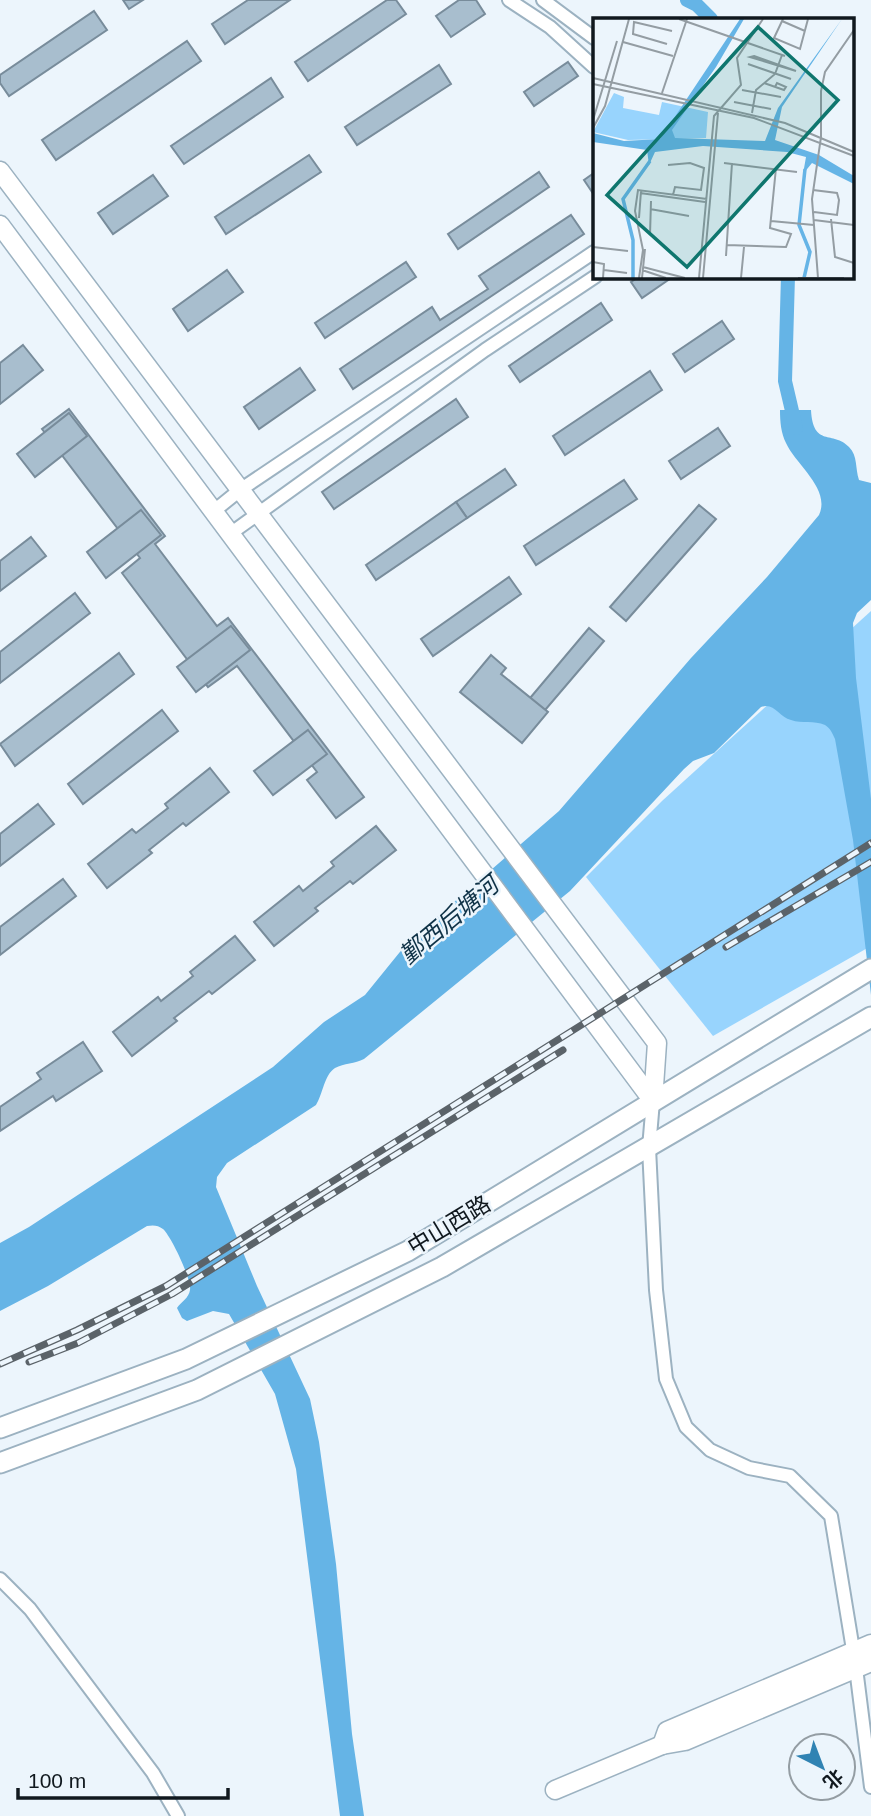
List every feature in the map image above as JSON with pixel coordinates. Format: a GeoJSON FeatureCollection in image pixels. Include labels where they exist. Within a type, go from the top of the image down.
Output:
{"type":"FeatureCollection","features":[{"type":"Feature","properties":{"kind":"main road","name":"中山西路"},"geometry":{"type":"LineString","coordinates":[[0,1428],[186,1359],[408,1251],[862,974]]}},
{"type":"Feature","properties":{"kind":"main road","name":"中山西路"},"geometry":{"type":"LineString","coordinates":[[0,1463],[197,1390],[447,1265],[863,1021]]}},
{"type":"Feature","properties":{"kind":"street"},"geometry":{"type":"LineString","coordinates":[[509,0],[550,27],[593,66]]}},
{"type":"Feature","properties":{"kind":"street"},"geometry":{"type":"LineString","coordinates":[[543,0],[593,37]]}},
{"type":"Feature","properties":{"kind":"street"},"geometry":{"type":"LineString","coordinates":[[0,171],[657,1043],[649,1148],[656,1290],[666,1379],[686,1427],[710,1450],[749,1468],[790,1476],[831,1516],[860,1661],[871,1787]]}},
{"type":"Feature","properties":{"kind":"street"},"geometry":{"type":"LineString","coordinates":[[0,225],[653,1101]]}},
{"type":"Feature","properties":{"kind":"street"},"geometry":{"type":"LineString","coordinates":[[214,511],[240,490],[593,253]]}},
{"type":"Feature","properties":{"kind":"street"},"geometry":{"type":"LineString","coordinates":[[230,534],[485,350],[593,278]]}},
{"type":"Feature","properties":{"kind":"street"},"geometry":{"type":"LineString","coordinates":[[0,1579],[30,1609],[153,1773],[178,1816]]}},
{"type":"Feature","properties":{"kind":"street"},"geometry":{"type":"LineString","coordinates":[[555,1790],[662,1745],[685,1741],[860,1661],[871,1644]]}},
{"type":"Feature","properties":{"kind":"shaded area"},"geometry":{"type":"Polygon","coordinates":[[[871,611],[871,946],[713,1036],[586,877],[662,801],[871,611]]]}},
{"type":"Feature","properties":{"kind":"water","name":"鄞西后塘河"},"geometry":{"type":"Polygon","coordinates":[[[780,410],[811,410],[813,422],[820,434],[837,439],[849,447],[855,458],[859,480],[871,483],[871,600],[857,613],[853,623],[856,678],[871,799],[871,995],[853,840],[835,739],[825,725],[791,720],[769,706],[761,707],[714,753],[693,761],[684,769],[570,891],[364,1059],[331,1071],[316,1105],[227,1163],[217,1177],[216,1187],[257,1286],[310,1399],[319,1442],[336,1564],[352,1734],[364,1816],[340,1816],[296,1469],[275,1394],[229,1314],[213,1311],[187,1321],[182,1318],[177,1308],[189,1293],[188,1277],[167,1233],[153,1225],[0,1311],[0,1243],[29,1227],[273,1067],[324,1022],[365,995],[408,942],[559,811],[819,515],[820,496],[811,478],[786,443],[780,410]]]}},
{"type":"Feature","properties":{"kind":"building"},"geometry":{"type":"Polygon","coordinates":[[[123,0],[143,0],[129,9],[123,0]]]}},
{"type":"Feature","properties":{"kind":"building"},"geometry":{"type":"Polygon","coordinates":[[[248,0],[290,0],[225,44],[212,24],[248,0]]]}},
{"type":"Feature","properties":{"kind":"building"},"geometry":{"type":"Polygon","coordinates":[[[387,0],[396,0],[406,14],[308,81],[295,62],[387,0]]]}},
{"type":"Feature","properties":{"kind":"building"},"geometry":{"type":"Polygon","coordinates":[[[459,0],[476,0],[485,14],[451,37],[436,16],[459,0]]]}},
{"type":"Feature","properties":{"kind":"building"},"geometry":{"type":"Polygon","coordinates":[[[94,11],[107,30],[9,96],[0,83],[0,75],[94,11]]]}},
{"type":"Feature","properties":{"kind":"building"},"geometry":{"type":"Polygon","coordinates":[[[187,41],[201,61],[56,160],[42,140],[187,41]]]}},
{"type":"Feature","properties":{"kind":"building"},"geometry":{"type":"Polygon","coordinates":[[[568,62],[578,76],[534,106],[524,92],[568,62]]]}},
{"type":"Feature","properties":{"kind":"building"},"geometry":{"type":"Polygon","coordinates":[[[439,65],[451,84],[357,145],[345,127],[439,65]]]}},
{"type":"Feature","properties":{"kind":"building"},"geometry":{"type":"Polygon","coordinates":[[[271,78],[283,97],[184,164],[171,146],[271,78]]]}},
{"type":"Feature","properties":{"kind":"building"},"geometry":{"type":"Polygon","coordinates":[[[309,155],[321,172],[226,234],[215,217],[309,155]]]}},
{"type":"Feature","properties":{"kind":"building"},"geometry":{"type":"Polygon","coordinates":[[[539,172],[549,187],[458,249],[448,234],[539,172]]]}},
{"type":"Feature","properties":{"kind":"building"},"geometry":{"type":"Polygon","coordinates":[[[593,174],[593,194],[584,180],[593,174]]]}},
{"type":"Feature","properties":{"kind":"building"},"geometry":{"type":"Polygon","coordinates":[[[153,175],[168,196],[113,234],[98,213],[153,175]]]}},
{"type":"Feature","properties":{"kind":"building"},"geometry":{"type":"Polygon","coordinates":[[[571,215],[584,234],[353,389],[340,369],[432,307],[440,320],[488,289],[479,276],[571,215]]]}},
{"type":"Feature","properties":{"kind":"building"},"geometry":{"type":"Polygon","coordinates":[[[406,262],[416,277],[325,338],[315,323],[406,262]]]}},
{"type":"Feature","properties":{"kind":"building"},"geometry":{"type":"Polygon","coordinates":[[[227,270],[243,292],[188,331],[173,309],[227,270]]]}},
{"type":"Feature","properties":{"kind":"building"},"geometry":{"type":"Polygon","coordinates":[[[637,278],[671,278],[642,298],[631,282],[637,278]]]}},
{"type":"Feature","properties":{"kind":"building"},"geometry":{"type":"Polygon","coordinates":[[[601,303],[612,320],[520,382],[509,366],[601,303]]]}},
{"type":"Feature","properties":{"kind":"building"},"geometry":{"type":"Polygon","coordinates":[[[722,321],[734,339],[685,372],[673,354],[722,321]]]}},
{"type":"Feature","properties":{"kind":"building"},"geometry":{"type":"Polygon","coordinates":[[[23,345],[43,370],[0,404],[0,363],[23,345]]]}},
{"type":"Feature","properties":{"kind":"building"},"geometry":{"type":"Polygon","coordinates":[[[300,368],[315,390],[259,429],[244,407],[300,368]]]}},
{"type":"Feature","properties":{"kind":"building"},"geometry":{"type":"Polygon","coordinates":[[[650,371],[662,390],[565,455],[553,436],[650,371]]]}},
{"type":"Feature","properties":{"kind":"building"},"geometry":{"type":"Polygon","coordinates":[[[456,399],[468,417],[334,509],[322,492],[456,399]]]}},
{"type":"Feature","properties":{"kind":"building"},"geometry":{"type":"Polygon","coordinates":[[[69,409],[165,536],[155,544],[217,626],[228,618],[364,797],[336,818],[307,780],[317,772],[237,666],[208,687],[122,573],[140,558],[42,429],[69,409]]]}},
{"type":"Feature","properties":{"kind":"building"},"geometry":{"type":"Polygon","coordinates":[[[69,413],[87,436],[35,477],[17,454],[69,413]]]}},
{"type":"Feature","properties":{"kind":"building"},"geometry":{"type":"Polygon","coordinates":[[[718,428],[730,446],[681,479],[669,461],[718,428]]]}},
{"type":"Feature","properties":{"kind":"building"},"geometry":{"type":"Polygon","coordinates":[[[505,469],[516,485],[467,518],[456,502],[505,469]]]}},
{"type":"Feature","properties":{"kind":"building"},"geometry":{"type":"Polygon","coordinates":[[[624,480],[637,499],[536,565],[524,546],[624,480]]]}},
{"type":"Feature","properties":{"kind":"building"},"geometry":{"type":"Polygon","coordinates":[[[456,502],[467,518],[376,580],[366,565],[456,502]]]}},
{"type":"Feature","properties":{"kind":"building"},"geometry":{"type":"Polygon","coordinates":[[[699,505],[716,519],[626,621],[610,607],[699,505]]]}},
{"type":"Feature","properties":{"kind":"building"},"geometry":{"type":"Polygon","coordinates":[[[141,510],[161,535],[106,578],[87,552],[141,510]]]}},
{"type":"Feature","properties":{"kind":"building"},"geometry":{"type":"Polygon","coordinates":[[[31,537],[46,556],[0,591],[0,561],[31,537]]]}},
{"type":"Feature","properties":{"kind":"building"},"geometry":{"type":"Polygon","coordinates":[[[509,577],[521,594],[433,656],[421,639],[509,577]]]}},
{"type":"Feature","properties":{"kind":"building"},"geometry":{"type":"Polygon","coordinates":[[[75,593],[90,613],[0,683],[0,652],[75,593]]]}},
{"type":"Feature","properties":{"kind":"building"},"geometry":{"type":"Polygon","coordinates":[[[231,626],[250,650],[196,692],[177,667],[231,626]]]}},
{"type":"Feature","properties":{"kind":"building"},"geometry":{"type":"Polygon","coordinates":[[[589,628],[604,641],[534,723],[520,710],[589,628]]]}},
{"type":"Feature","properties":{"kind":"building"},"geometry":{"type":"Polygon","coordinates":[[[119,653],[134,674],[15,766],[0,744],[119,653]]]}},
{"type":"Feature","properties":{"kind":"building"},"geometry":{"type":"Polygon","coordinates":[[[491,655],[506,668],[501,674],[548,712],[522,743],[460,692],[491,655]]]}},
{"type":"Feature","properties":{"kind":"building"},"geometry":{"type":"Polygon","coordinates":[[[162,710],[178,731],[83,804],[68,784],[162,710]]]}},
{"type":"Feature","properties":{"kind":"building"},"geometry":{"type":"Polygon","coordinates":[[[308,730],[327,754],[273,795],[254,771],[308,730]]]}},
{"type":"Feature","properties":{"kind":"building"},"geometry":{"type":"Polygon","coordinates":[[[210,768],[229,792],[186,826],[183,823],[149,850],[152,853],[107,888],[88,864],[132,829],[136,833],[168,808],[165,804],[210,768]]]}},
{"type":"Feature","properties":{"kind":"building"},"geometry":{"type":"Polygon","coordinates":[[[38,804],[54,824],[0,866],[0,834],[38,804]]]}},
{"type":"Feature","properties":{"kind":"building"},"geometry":{"type":"Polygon","coordinates":[[[376,826],[396,850],[353,884],[350,881],[315,908],[318,911],[274,946],[254,922],[299,886],[303,891],[334,866],[331,862],[376,826]]]}},
{"type":"Feature","properties":{"kind":"building"},"geometry":{"type":"Polygon","coordinates":[[[63,879],[76,896],[0,955],[0,927],[63,879]]]}},
{"type":"Feature","properties":{"kind":"building"},"geometry":{"type":"Polygon","coordinates":[[[235,936],[255,960],[212,994],[209,991],[174,1018],[177,1021],[132,1056],[113,1032],[158,997],[161,1001],[193,976],[190,972],[235,936]]]}},
{"type":"Feature","properties":{"kind":"building"},"geometry":{"type":"Polygon","coordinates":[[[83,1042],[102,1071],[56,1101],[53,1096],[0,1131],[0,1107],[41,1079],[37,1073],[83,1042]]]}},
{"type":"Feature","properties":{"kind":"waterway"},"geometry":{"type":"LineString","coordinates":[[687,0],[697,5],[710,18]]}},
{"type":"Feature","properties":{"kind":"waterway"},"geometry":{"type":"LineString","coordinates":[[788,278],[785,381],[796,428]]}},
{"type":"Feature","properties":{"kind":"railway"},"geometry":{"type":"LineString","coordinates":[[0,1364],[166,1286],[871,843]]}},
{"type":"Feature","properties":{"kind":"railway"},"geometry":{"type":"LineString","coordinates":[[726,947],[871,862]]}},
{"type":"Feature","properties":{"kind":"railway"},"geometry":{"type":"LineString","coordinates":[[29,1362],[78,1343],[172,1294],[563,1050]]}}]}
